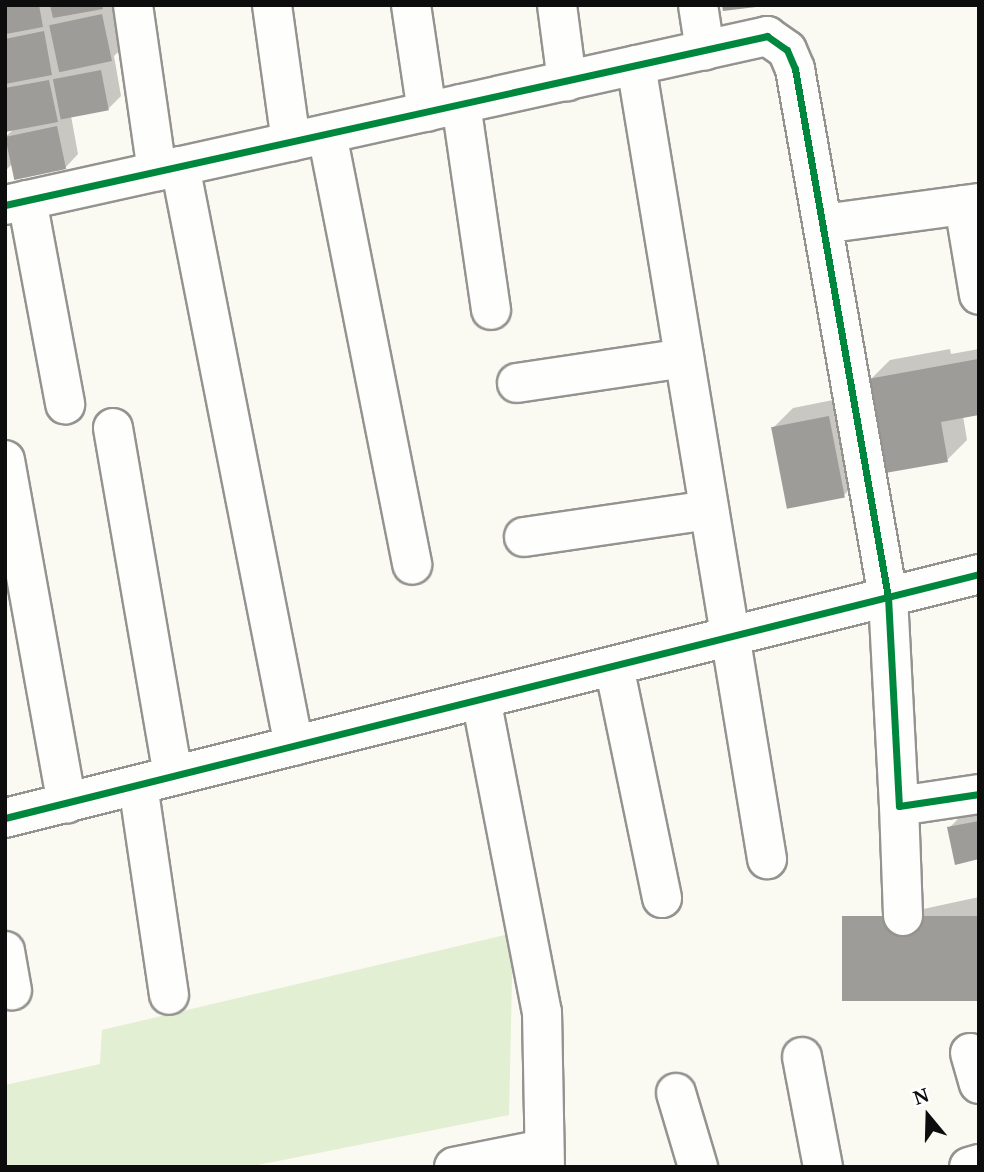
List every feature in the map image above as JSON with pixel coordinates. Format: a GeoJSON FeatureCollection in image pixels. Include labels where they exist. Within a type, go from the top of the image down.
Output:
{"type":"FeatureCollection","features":[{"type":"Feature","properties":{"kind":"street"},"geometry":{"type":"LineString","coordinates":[[133,5],[294,746]]}},
{"type":"Feature","properties":{"kind":"street"},"geometry":{"type":"LineString","coordinates":[[272,5],[309,138],[412,565]]}},
{"type":"Feature","properties":{"kind":"street"},"geometry":{"type":"LineString","coordinates":[[411,5],[444,108],[491,310]]}},
{"type":"Feature","properties":{"kind":"street"},"geometry":{"type":"LineString","coordinates":[[557,5],[567,80]]}},
{"type":"Feature","properties":{"kind":"street"},"geometry":{"type":"LineString","coordinates":[[698,5],[705,50]]}},
{"type":"Feature","properties":{"kind":"street"},"geometry":{"type":"LineString","coordinates":[[65,404],[11,202],[767,36],[787,50],[823,224],[888,597],[904,916]]}},
{"type":"Feature","properties":{"kind":"street"},"geometry":{"type":"LineString","coordinates":[[636,65],[767,859]]}},
{"type":"Feature","properties":{"kind":"street"},"geometry":{"type":"LineString","coordinates":[[823,224],[971,204],[979,295]]}},
{"type":"Feature","properties":{"kind":"street"},"geometry":{"type":"LineString","coordinates":[[517,383],[684,358]]}},
{"type":"Feature","properties":{"kind":"street"},"geometry":{"type":"LineString","coordinates":[[113,428],[155,781],[169,995]]}},
{"type":"Feature","properties":{"kind":"street"},"geometry":{"type":"LineString","coordinates":[[5,460],[67,803]]}},
{"type":"Feature","properties":{"kind":"street"},"geometry":{"type":"LineString","coordinates":[[524,537],[709,510]]}},
{"type":"Feature","properties":{"kind":"street"},"geometry":{"type":"LineString","coordinates":[[5,818],[979,574]]}},
{"type":"Feature","properties":{"kind":"street"},"geometry":{"type":"LineString","coordinates":[[614,666],[662,898]]}},
{"type":"Feature","properties":{"kind":"street"},"geometry":{"type":"LineString","coordinates":[[454,1167],[545,1158],[542,1012],[481,699]]}},
{"type":"Feature","properties":{"kind":"street"},"geometry":{"type":"LineString","coordinates":[[899,806],[979,794]]}},
{"type":"Feature","properties":{"kind":"street"},"geometry":{"type":"LineString","coordinates":[[5,951],[12,990]]}},
{"type":"Feature","properties":{"kind":"street"},"geometry":{"type":"LineString","coordinates":[[802,1057],[823,1167]]}},
{"type":"Feature","properties":{"kind":"street"},"geometry":{"type":"LineString","coordinates":[[676,1093],[698,1167]]}},
{"type":"Feature","properties":{"kind":"street"},"geometry":{"type":"LineString","coordinates":[[969,1167],[979,1164]]}},
{"type":"Feature","properties":{"kind":"green space"},"geometry":{"type":"Polygon","coordinates":[[[513,933],[509,1115],[248,1167],[5,1167],[5,1085],[100,1064],[102,1030],[513,933]]]}},
{"type":"Feature","properties":{"kind":"building"},"geometry":{"type":"Polygon","coordinates":[[[5,5],[39,5],[43,27],[6,34],[5,5]]]}},
{"type":"Feature","properties":{"kind":"building"},"geometry":{"type":"Polygon","coordinates":[[[50,5],[102,5],[103,9],[53,18],[50,5]]]}},
{"type":"Feature","properties":{"kind":"building"},"geometry":{"type":"Polygon","coordinates":[[[722,5],[756,5],[756,7],[723,11],[722,5]]]}},
{"type":"Feature","properties":{"kind":"building"},"geometry":{"type":"Polygon","coordinates":[[[102,14],[112,61],[59,72],[49,25],[102,14]]]}},
{"type":"Feature","properties":{"kind":"building"},"geometry":{"type":"Polygon","coordinates":[[[44,31],[52,75],[5,84],[5,39],[44,31]]]}},
{"type":"Feature","properties":{"kind":"building"},"geometry":{"type":"Polygon","coordinates":[[[101,70],[109,110],[61,120],[53,79],[101,70]]]}},
{"type":"Feature","properties":{"kind":"building"},"geometry":{"type":"Polygon","coordinates":[[[49,80],[58,122],[5,132],[5,88],[49,80]]]}},
{"type":"Feature","properties":{"kind":"building"},"geometry":{"type":"Polygon","coordinates":[[[57,126],[66,169],[14,180],[5,137],[57,126]]]}},
{"type":"Feature","properties":{"kind":"building"},"geometry":{"type":"Polygon","coordinates":[[[978,359],[979,415],[941,422],[948,462],[885,473],[868,379],[978,359]]]}},
{"type":"Feature","properties":{"kind":"building"},"geometry":{"type":"Polygon","coordinates":[[[829,416],[845,497],[787,509],[771,427],[829,416]]]}},
{"type":"Feature","properties":{"kind":"building"},"geometry":{"type":"Polygon","coordinates":[[[979,821],[979,859],[955,865],[947,827],[979,821]]]}},
{"type":"Feature","properties":{"kind":"building"},"geometry":{"type":"Polygon","coordinates":[[[842,916],[979,916],[979,1001],[842,1001],[842,916]]]}},
{"type":"Feature","properties":{"kind":"cycle path"},"geometry":{"type":"LineString","coordinates":[[5,205],[767,36],[787,50],[795,69],[888,597],[899,806],[979,794]]}},
{"type":"Feature","properties":{"kind":"cycle path"},"geometry":{"type":"LineString","coordinates":[[5,818],[979,574]]}}]}
